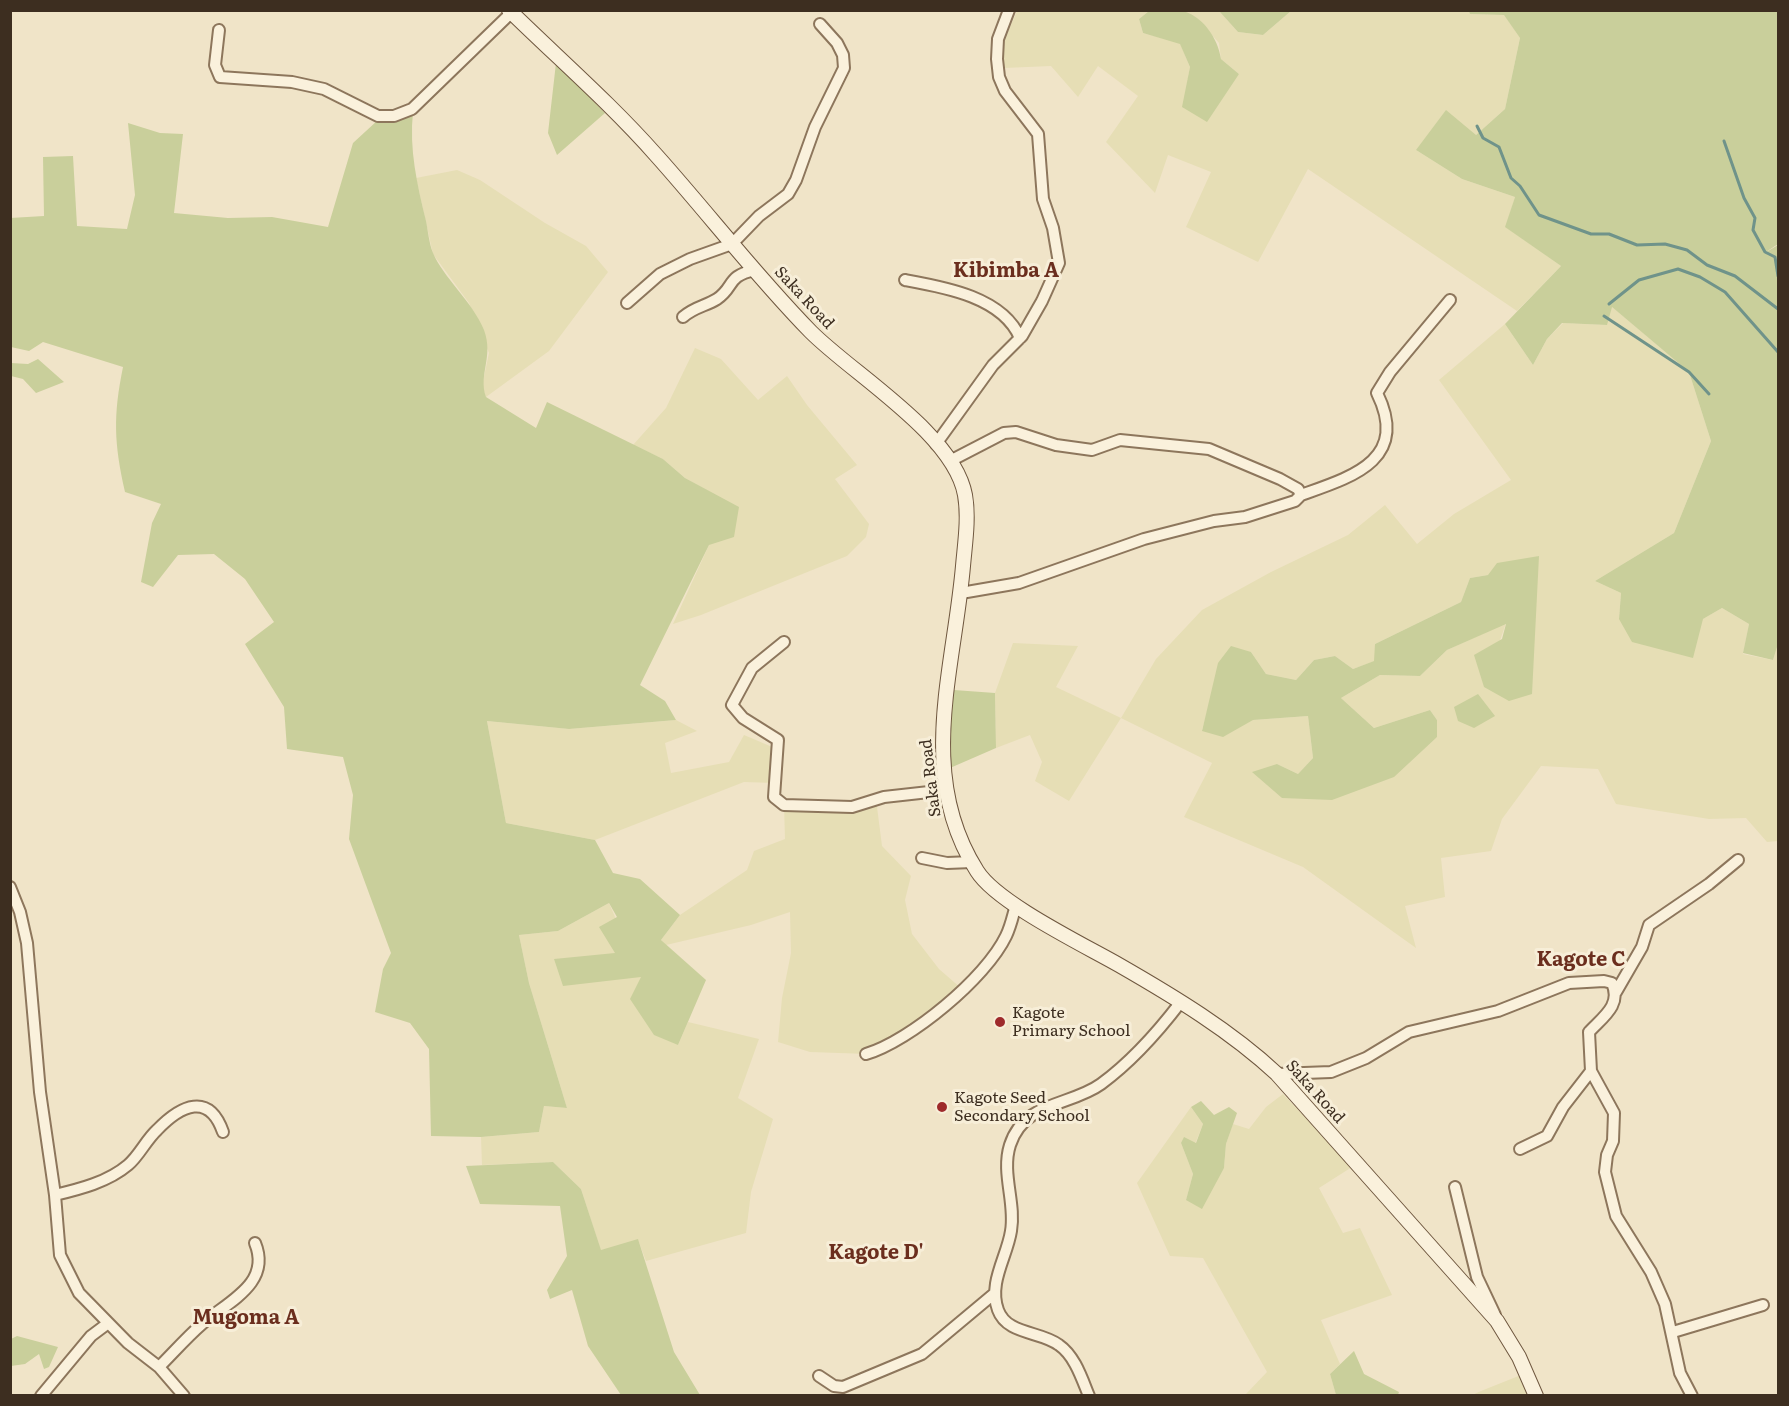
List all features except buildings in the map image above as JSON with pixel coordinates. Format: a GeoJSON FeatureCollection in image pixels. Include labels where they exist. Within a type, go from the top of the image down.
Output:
{"type":"FeatureCollection","features":[{"type":"Feature","properties":{"kind":"main road","name":"Saka Road"},"geometry":{"type":"LineString","coordinates":[[510,12],[655,154],[755,270],[832,352],[917,423],[950,461],[964,491],[967,513],[961,593],[941,738],[954,825],[972,862],[988,884],[1016,905],[1180,1003],[1257,1055],[1277,1074],[1497,1321],[1520,1357],[1536,1395]]}},
{"type":"Feature","properties":{"kind":"street"},"geometry":{"type":"LineString","coordinates":[[936,444],[993,365],[1020,338],[1042,301],[1059,263],[1053,228],[1043,198],[1038,134],[1005,91],[999,77],[998,39],[1009,10]]}},
{"type":"Feature","properties":{"kind":"street"},"geometry":{"type":"LineString","coordinates":[[219,30],[215,65],[220,77],[292,82],[324,89],[378,116],[386,117],[412,109],[510,12]]}},
{"type":"Feature","properties":{"kind":"street"},"geometry":{"type":"LineString","coordinates":[[627,303],[660,274],[690,259],[732,244],[759,216],[788,194],[796,180],[814,127],[844,68],[843,55],[837,43],[820,24]]}},
{"type":"Feature","properties":{"kind":"street"},"geometry":{"type":"LineString","coordinates":[[683,317],[694,308],[720,297],[737,275],[755,270]]}},
{"type":"Feature","properties":{"kind":"street"},"geometry":{"type":"LineString","coordinates":[[905,280],[957,292],[985,304],[1014,324],[1020,338]]}},
{"type":"Feature","properties":{"kind":"street"},"geometry":{"type":"LineString","coordinates":[[961,593],[1018,583],[1144,539],[1214,521],[1245,517],[1295,501],[1301,495],[1357,474],[1382,450],[1386,426],[1377,393],[1390,372],[1450,300]]}},
{"type":"Feature","properties":{"kind":"street"},"geometry":{"type":"LineString","coordinates":[[950,461],[1004,433],[1016,432],[1056,445],[1092,450],[1120,440],[1209,449],[1280,479],[1298,489],[1301,495]]}},
{"type":"Feature","properties":{"kind":"street"},"geometry":{"type":"LineString","coordinates":[[784,642],[752,668],[732,705],[743,718],[778,740],[774,797],[783,805],[852,807],[884,796],[947,790]]}},
{"type":"Feature","properties":{"kind":"street"},"geometry":{"type":"LineString","coordinates":[[922,858],[946,863],[972,862]]}},
{"type":"Feature","properties":{"kind":"street"},"geometry":{"type":"LineString","coordinates":[[1692,1395],[1680,1373],[1665,1304],[1651,1272],[1616,1216],[1605,1172],[1607,1155],[1613,1141],[1614,1113],[1592,1071],[1590,1032],[1615,1005],[1616,992],[1642,947],[1648,925],[1709,884],[1738,860]]}},
{"type":"Feature","properties":{"kind":"street"},"geometry":{"type":"LineString","coordinates":[[10,887],[20,912],[27,943],[40,1092],[56,1195],[60,1255],[79,1293],[107,1324],[159,1367],[184,1395]]}},
{"type":"Feature","properties":{"kind":"street"},"geometry":{"type":"LineString","coordinates":[[866,1054],[881,1050],[913,1032],[981,971],[1006,936],[1016,905]]}},
{"type":"Feature","properties":{"kind":"street"},"geometry":{"type":"LineString","coordinates":[[1277,1074],[1331,1072],[1366,1058],[1409,1032],[1498,1011],[1569,983],[1604,981],[1612,983],[1616,992]]}},
{"type":"Feature","properties":{"kind":"street"},"geometry":{"type":"LineString","coordinates":[[1089,1395],[1075,1365],[1064,1349],[1041,1336],[1009,1325],[998,1309],[995,1293],[1011,1233],[1012,1219],[1008,1170],[1009,1148],[1015,1131],[1031,1116],[1099,1086],[1159,1031],[1180,1003]]}},
{"type":"Feature","properties":{"kind":"street"},"geometry":{"type":"LineString","coordinates":[[1520,1149],[1547,1136],[1563,1107],[1592,1071]]}},
{"type":"Feature","properties":{"kind":"street"},"geometry":{"type":"LineString","coordinates":[[56,1195],[84,1188],[128,1165],[158,1128],[187,1109],[200,1106],[212,1110],[223,1132]]}},
{"type":"Feature","properties":{"kind":"street"},"geometry":{"type":"LineString","coordinates":[[1455,1187],[1477,1277],[1497,1321]]}},
{"type":"Feature","properties":{"kind":"street"},"geometry":{"type":"LineString","coordinates":[[159,1367],[192,1333],[240,1297],[249,1286],[259,1266],[255,1244]]}},
{"type":"Feature","properties":{"kind":"street"},"geometry":{"type":"LineString","coordinates":[[819,1376],[834,1386],[843,1387],[922,1354],[995,1293]]}},
{"type":"Feature","properties":{"kind":"street"},"geometry":{"type":"LineString","coordinates":[[1672,1332],[1763,1305]]}},
{"type":"Feature","properties":{"kind":"street"},"geometry":{"type":"LineString","coordinates":[[40,1395],[92,1336],[107,1324]]}},
{"type":"Feature","properties":{"kind":"shaded area"},"geometry":{"type":"Polygon","coordinates":[[[1469,10],[1471,14],[1505,15],[1520,38],[1505,109],[1476,135],[1416,150],[1462,179],[1515,197],[1506,227],[1561,266],[1517,311],[1308,169],[1258,262],[1186,227],[1211,172],[1168,155],[1155,193],[1106,142],[1138,96],[1098,66],[1078,97],[1051,66],[1004,68],[1003,43],[1017,11],[1149,11],[1139,19],[1143,33],[1180,43],[1190,67],[1183,107],[1239,74],[1221,59],[1219,43],[1199,20],[1180,11],[1219,11],[1238,32],[1263,35],[1291,11],[1469,10]]]}},
{"type":"Feature","properties":{"kind":"shaded area"},"geometry":{"type":"Polygon","coordinates":[[[457,170],[480,180],[545,223],[586,246],[608,272],[549,351],[486,397],[482,386],[489,353],[469,303],[433,254],[416,178],[457,170]]]}},
{"type":"Feature","properties":{"kind":"shaded area"},"geometry":{"type":"Polygon","coordinates":[[[1611,306],[1689,372],[1711,441],[1674,533],[1595,581],[1621,593],[1619,619],[1703,619],[1722,608],[1749,624],[1743,654],[1773,660],[1778,644],[1778,841],[1767,842],[1746,818],[1709,819],[1616,804],[1598,769],[1541,766],[1502,819],[1491,851],[1441,858],[1445,897],[1405,906],[1416,948],[1303,867],[1184,817],[1212,763],[1121,718],[1156,659],[1202,610],[1271,572],[1348,535],[1385,505],[1417,544],[1454,514],[1511,480],[1439,380],[1505,324],[1533,365],[1547,339],[1563,323],[1606,325],[1611,306]],[[1539,556],[1488,575],[1470,578],[1461,602],[1375,644],[1375,661],[1353,669],[1335,656],[1314,660],[1296,680],[1266,674],[1251,652],[1211,698],[1202,730],[1253,720],[1308,716],[1313,758],[1298,774],[1277,764],[1282,798],[1437,737],[1437,720],[1430,710],[1374,728],[1341,698],[1380,675],[1420,676],[1447,650],[1506,623],[1484,687],[1539,556]]]}},
{"type":"Feature","properties":{"kind":"shaded area"},"geometry":{"type":"Polygon","coordinates":[[[695,348],[721,359],[758,400],[787,376],[807,405],[857,465],[835,479],[869,524],[866,537],[847,556],[701,615],[673,624],[709,545],[738,508],[685,478],[663,459],[633,445],[666,408],[695,348]]]}},
{"type":"Feature","properties":{"kind":"shaded area"},"geometry":{"type":"Polygon","coordinates":[[[1013,643],[1078,646],[1056,687],[1121,718],[1069,801],[1035,781],[1042,762],[1030,735],[996,748],[995,693],[1013,643]]]}},
{"type":"Feature","properties":{"kind":"shaded area"},"geometry":{"type":"Polygon","coordinates":[[[676,720],[697,731],[665,743],[671,773],[729,762],[744,735],[777,749],[775,783],[744,782],[595,840],[506,823],[487,721],[569,729],[676,720]]]}},
{"type":"Feature","properties":{"kind":"shaded area"},"geometry":{"type":"Polygon","coordinates":[[[876,799],[882,846],[911,876],[905,900],[912,934],[939,969],[962,989],[950,1000],[868,1054],[810,1052],[778,1042],[782,998],[791,953],[790,912],[751,925],[666,945],[661,940],[680,915],[747,870],[754,851],[785,839],[784,805],[852,807],[876,799]]]}},
{"type":"Feature","properties":{"kind":"shaded area"},"geometry":{"type":"Polygon","coordinates":[[[609,903],[641,977],[678,1045],[688,1022],[759,1039],[738,1098],[773,1119],[751,1192],[746,1233],[646,1261],[638,1240],[601,1251],[581,1189],[553,1162],[482,1165],[481,1137],[539,1132],[544,1106],[567,1108],[529,983],[519,935],[558,931],[609,903]]]}},
{"type":"Feature","properties":{"kind":"shaded area"},"geometry":{"type":"Polygon","coordinates":[[[1283,1094],[1352,1167],[1319,1188],[1343,1233],[1360,1228],[1392,1295],[1321,1320],[1340,1364],[1330,1374],[1336,1395],[1245,1395],[1267,1372],[1203,1258],[1170,1256],[1137,1183],[1191,1107],[1203,1124],[1195,1144],[1181,1143],[1193,1174],[1186,1200],[1224,1168],[1226,1144],[1233,1124],[1249,1129],[1266,1107],[1283,1094]]]}},
{"type":"Feature","properties":{"kind":"shaded area"},"geometry":{"type":"Polygon","coordinates":[[[1521,1375],[1529,1396],[1470,1396],[1481,1391],[1521,1375]]]}},
{"type":"Feature","properties":{"kind":"green space"},"geometry":{"type":"Polygon","coordinates":[[[1179,10],[1195,16],[1208,28],[1221,59],[1239,74],[1207,122],[1182,107],[1190,67],[1180,44],[1143,33],[1139,19],[1149,11],[1179,10]]]}},
{"type":"Feature","properties":{"kind":"green space"},"geometry":{"type":"Polygon","coordinates":[[[1219,11],[1291,11],[1263,35],[1238,32],[1219,11]]]}},
{"type":"Feature","properties":{"kind":"green space"},"geometry":{"type":"Polygon","coordinates":[[[1469,11],[1778,11],[1778,244],[1763,254],[1778,245],[1778,644],[1773,660],[1743,653],[1749,624],[1722,608],[1703,619],[1693,658],[1632,642],[1619,619],[1621,593],[1595,581],[1674,533],[1711,441],[1689,372],[1612,307],[1607,325],[1562,323],[1547,339],[1533,365],[1505,324],[1561,266],[1505,227],[1515,197],[1462,179],[1416,150],[1446,110],[1476,135],[1505,109],[1520,38],[1504,15],[1470,14],[1469,11]]]}},
{"type":"Feature","properties":{"kind":"green space"},"geometry":{"type":"Polygon","coordinates":[[[556,63],[605,113],[557,155],[548,133],[556,63]]]}},
{"type":"Feature","properties":{"kind":"green space"},"geometry":{"type":"Polygon","coordinates":[[[413,112],[412,139],[415,167],[430,245],[438,262],[479,319],[484,330],[487,340],[484,381],[486,397],[536,428],[547,402],[663,459],[685,478],[739,507],[734,537],[709,545],[640,685],[665,701],[676,720],[569,729],[487,721],[506,823],[595,840],[613,873],[640,879],[680,915],[661,940],[706,980],[678,1045],[654,1035],[630,999],[641,977],[563,986],[554,959],[615,953],[599,927],[617,917],[609,903],[558,931],[519,935],[529,983],[567,1108],[544,1106],[539,1132],[481,1137],[431,1136],[429,1049],[410,1023],[375,1012],[383,969],[391,953],[349,839],[353,795],[343,757],[287,749],[284,707],[245,644],[274,622],[245,579],[214,554],[178,555],[153,587],[141,582],[152,523],[161,504],[125,492],[116,430],[123,367],[43,342],[29,351],[11,347],[10,218],[44,216],[43,157],[73,156],[77,226],[127,229],[135,195],[128,123],[160,133],[183,134],[174,213],[228,218],[272,217],[328,227],[353,143],[378,120],[413,112]]]}},
{"type":"Feature","properties":{"kind":"green space"},"geometry":{"type":"Polygon","coordinates":[[[38,359],[64,382],[36,393],[23,379],[11,376],[11,363],[28,364],[38,359]]]}},
{"type":"Feature","properties":{"kind":"green space"},"geometry":{"type":"Polygon","coordinates":[[[1539,556],[1532,694],[1509,701],[1484,687],[1474,655],[1502,639],[1506,624],[1447,650],[1420,676],[1380,675],[1341,698],[1374,728],[1430,710],[1437,720],[1437,737],[1394,777],[1332,800],[1282,798],[1252,772],[1277,764],[1298,774],[1313,758],[1308,716],[1253,720],[1223,737],[1202,731],[1218,663],[1231,646],[1251,652],[1266,674],[1296,680],[1314,660],[1335,656],[1353,669],[1374,661],[1375,644],[1461,602],[1470,578],[1488,575],[1497,563],[1539,556]]]}},
{"type":"Feature","properties":{"kind":"green space"},"geometry":{"type":"Polygon","coordinates":[[[954,690],[995,693],[996,748],[950,768],[947,742],[954,690]]]}},
{"type":"Feature","properties":{"kind":"green space"},"geometry":{"type":"Polygon","coordinates":[[[1478,694],[1495,716],[1474,728],[1458,721],[1454,707],[1478,694]]]}},
{"type":"Feature","properties":{"kind":"green space"},"geometry":{"type":"Polygon","coordinates":[[[1201,1101],[1214,1115],[1229,1107],[1237,1113],[1226,1144],[1224,1168],[1202,1209],[1186,1200],[1193,1174],[1181,1143],[1184,1137],[1196,1143],[1203,1124],[1191,1107],[1201,1101]]]}},
{"type":"Feature","properties":{"kind":"green space"},"geometry":{"type":"Polygon","coordinates":[[[553,1162],[581,1189],[601,1250],[638,1239],[674,1352],[700,1395],[621,1395],[588,1346],[572,1290],[550,1299],[547,1290],[567,1256],[560,1206],[480,1204],[466,1166],[553,1162]]]}},
{"type":"Feature","properties":{"kind":"green space"},"geometry":{"type":"Polygon","coordinates":[[[17,1336],[58,1347],[49,1367],[44,1369],[39,1354],[25,1364],[11,1366],[11,1339],[17,1336]]]}},
{"type":"Feature","properties":{"kind":"green space"},"geometry":{"type":"Polygon","coordinates":[[[1354,1351],[1364,1374],[1399,1392],[1398,1395],[1336,1395],[1330,1374],[1354,1351]]]}},
{"type":"Feature","properties":{"kind":"waterway"},"geometry":{"type":"LineString","coordinates":[[1477,126],[1483,138],[1499,147],[1511,178],[1520,186],[1539,215],[1591,234],[1609,234],[1637,245],[1665,244],[1687,250],[1707,265],[1735,276],[1778,309]]}},
{"type":"Feature","properties":{"kind":"waterway"},"geometry":{"type":"LineString","coordinates":[[1724,141],[1744,198],[1755,218],[1753,230],[1765,252],[1775,257],[1778,276]]}},
{"type":"Feature","properties":{"kind":"waterway"},"geometry":{"type":"LineString","coordinates":[[1609,304],[1639,280],[1678,269],[1700,277],[1725,292],[1778,352]]}},
{"type":"Feature","properties":{"kind":"waterway"},"geometry":{"type":"LineString","coordinates":[[1604,316],[1689,372],[1709,394]]}},
{"type":"Feature","properties":{"kind":"place","name":"Kagote Primary School"},"geometry":{"type":"Point","coordinates":[1000,1022]}},
{"type":"Feature","properties":{"kind":"place","name":"Kagote Seed Secondary School"},"geometry":{"type":"Point","coordinates":[942,1107]}},
{"type":"Feature","properties":{"kind":"district","name":"Kibimba A"},"geometry":{"type":"Point","coordinates":[1006,271]}},
{"type":"Feature","properties":{"kind":"district","name":"Kagote C"},"geometry":{"type":"Point","coordinates":[1581,960]}},
{"type":"Feature","properties":{"kind":"district","name":"Kagote D'"},"geometry":{"type":"Point","coordinates":[876,1253]}},
{"type":"Feature","properties":{"kind":"district","name":"Mugoma A"},"geometry":{"type":"Point","coordinates":[246,1318]}}]}
